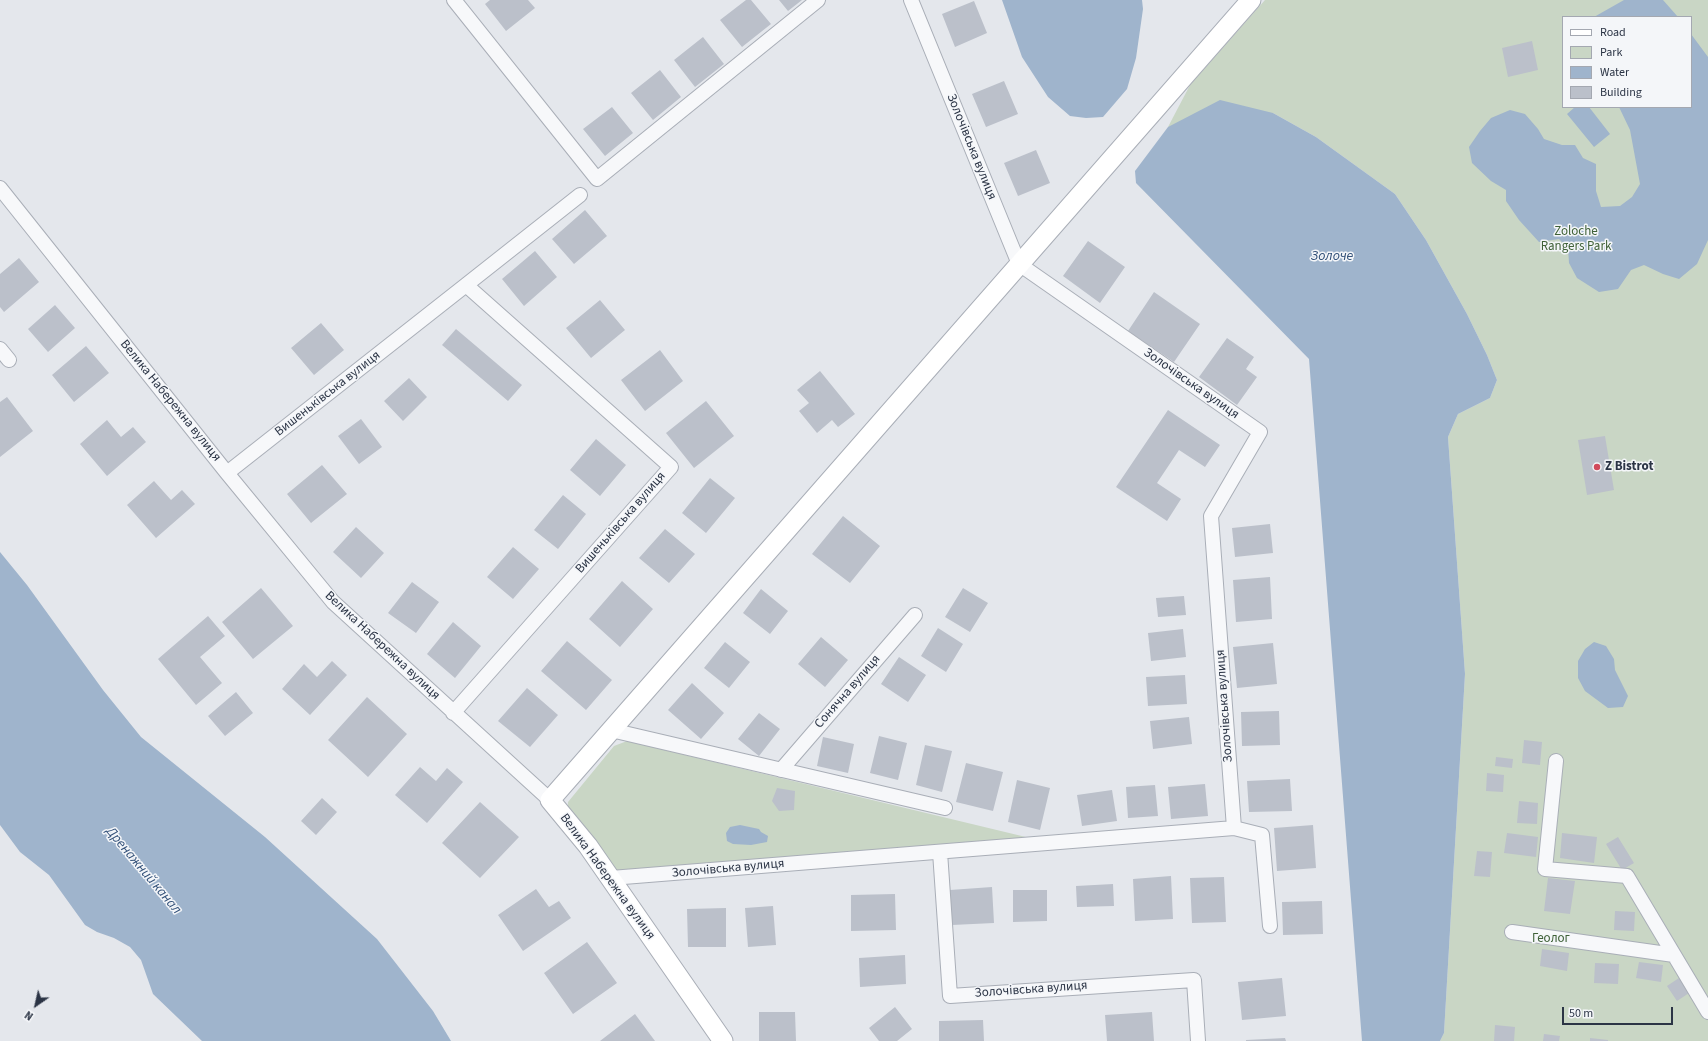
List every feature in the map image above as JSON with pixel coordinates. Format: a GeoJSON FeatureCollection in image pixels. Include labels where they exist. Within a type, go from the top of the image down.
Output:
{"type":"FeatureCollection","features":[{"type":"Feature","properties":{"kind":"street"},"geometry":{"type":"LineString","coordinates":[[454,0],[597,179],[818,0]]}},
{"type":"Feature","properties":{"kind":"street","name":"Золочівська вулиця"},"geometry":{"type":"LineString","coordinates":[[911,0],[1019,264],[1260,432],[1211,516],[1234,828]]}},
{"type":"Feature","properties":{"kind":"street"},"geometry":{"type":"LineString","coordinates":[[550,800],[1251,0]]}},
{"type":"Feature","properties":{"kind":"street","name":"Велика Набережна вулиця"},"geometry":{"type":"LineString","coordinates":[[0,188],[227,473],[333,602],[550,800],[588,846],[611,878],[723,1041]]}},
{"type":"Feature","properties":{"kind":"street","name":"Вишеньківська вулиця"},"geometry":{"type":"LineString","coordinates":[[227,473],[580,195]]}},
{"type":"Feature","properties":{"kind":"street","name":"Вишеньківська вулиця"},"geometry":{"type":"LineString","coordinates":[[453,713],[671,466],[466,285]]}},
{"type":"Feature","properties":{"kind":"street"},"geometry":{"type":"LineString","coordinates":[[0,349],[9,360]]}},
{"type":"Feature","properties":{"kind":"street","name":"Сонячна вулиця"},"geometry":{"type":"LineString","coordinates":[[781,770],[915,615]]}},
{"type":"Feature","properties":{"kind":"street"},"geometry":{"type":"LineString","coordinates":[[611,730],[945,808]]}},
{"type":"Feature","properties":{"kind":"street"},"geometry":{"type":"LineString","coordinates":[[1556,761],[1545,869],[1627,876],[1708,1012]]}},
{"type":"Feature","properties":{"kind":"street","name":"Золочівська вулиця"},"geometry":{"type":"LineString","coordinates":[[611,878],[1234,828],[1262,835],[1270,926]]}},
{"type":"Feature","properties":{"kind":"street","name":"Золочівська вулиця"},"geometry":{"type":"LineString","coordinates":[[940,852],[950,996],[1194,980],[1198,1041]]}},
{"type":"Feature","properties":{"kind":"street"},"geometry":{"type":"LineString","coordinates":[[1512,932],[1674,955]]}},
{"type":"Feature","properties":{"kind":"green space","name":"Zoloche Rangers Park"},"geometry":{"type":"Polygon","coordinates":[[[1265,0],[1708,0],[1708,1041],[1440,1041],[1444,1033],[1465,674],[1448,437],[1458,414],[1490,398],[1497,380],[1487,355],[1467,314],[1426,240],[1395,194],[1316,137],[1273,113],[1168,127],[1190,85],[1265,0]]]}},
{"type":"Feature","properties":{"kind":"green space"},"geometry":{"type":"Polygon","coordinates":[[[627,741],[1030,838],[613,873],[567,814],[568,802],[614,746],[627,741]]]}},
{"type":"Feature","properties":{"kind":"water"},"geometry":{"type":"Polygon","coordinates":[[[1002,0],[1142,0],[1143,9],[1136,58],[1127,89],[1103,117],[1086,118],[1070,116],[1048,97],[1022,57],[1002,0]]]}},
{"type":"Feature","properties":{"kind":"water"},"geometry":{"type":"Polygon","coordinates":[[[1624,0],[1663,0],[1677,16],[1596,16],[1624,0]]]}},
{"type":"Feature","properties":{"kind":"water"},"geometry":{"type":"Polygon","coordinates":[[[1692,35],[1708,57],[1708,240],[1697,264],[1679,279],[1663,274],[1644,265],[1631,270],[1618,289],[1599,292],[1577,278],[1569,263],[1568,248],[1559,239],[1539,242],[1519,220],[1506,201],[1506,190],[1491,181],[1472,163],[1469,147],[1491,118],[1510,110],[1525,114],[1538,129],[1544,139],[1562,145],[1575,145],[1583,158],[1596,164],[1596,191],[1601,207],[1620,206],[1632,197],[1640,184],[1630,130],[1619,108],[1692,108],[1692,35]]]}},
{"type":"Feature","properties":{"kind":"water","name":"Золоче"},"geometry":{"type":"Polygon","coordinates":[[[1220,100],[1273,113],[1316,137],[1395,194],[1426,240],[1467,314],[1487,355],[1497,380],[1490,398],[1458,414],[1448,437],[1465,674],[1444,1033],[1440,1041],[1362,1041],[1309,359],[1136,183],[1135,171],[1168,127],[1220,100]]]}},
{"type":"Feature","properties":{"kind":"water"},"geometry":{"type":"Polygon","coordinates":[[[1574,108],[1590,108],[1610,134],[1594,147],[1567,114],[1574,108]]]}},
{"type":"Feature","properties":{"kind":"water","name":"Дренажний канал"},"geometry":{"type":"Polygon","coordinates":[[[0,552],[27,585],[103,690],[141,737],[265,837],[377,939],[433,1011],[451,1041],[202,1041],[153,994],[141,960],[130,947],[85,925],[49,875],[20,852],[0,825],[0,552]]]}},
{"type":"Feature","properties":{"kind":"water"},"geometry":{"type":"Polygon","coordinates":[[[1594,642],[1606,646],[1614,659],[1615,670],[1628,696],[1623,707],[1608,708],[1585,691],[1578,678],[1578,661],[1585,649],[1594,642]]]}},
{"type":"Feature","properties":{"kind":"water"},"geometry":{"type":"Polygon","coordinates":[[[740,825],[759,829],[768,836],[767,842],[751,845],[733,844],[727,841],[726,833],[730,827],[740,825]]]}},
{"type":"Feature","properties":{"kind":"building"},"geometry":{"type":"Polygon","coordinates":[[[490,0],[528,0],[535,8],[506,31],[485,4],[490,0]]]}},
{"type":"Feature","properties":{"kind":"building"},"geometry":{"type":"Polygon","coordinates":[[[746,0],[751,0],[771,24],[742,47],[720,20],[746,0]]]}},
{"type":"Feature","properties":{"kind":"building"},"geometry":{"type":"Polygon","coordinates":[[[779,0],[802,0],[788,11],[779,0]]]}},
{"type":"Feature","properties":{"kind":"building"},"geometry":{"type":"Polygon","coordinates":[[[974,1],[987,33],[955,47],[942,14],[974,1]]]}},
{"type":"Feature","properties":{"kind":"building"},"geometry":{"type":"Polygon","coordinates":[[[703,37],[724,64],[695,87],[674,60],[703,37]]]}},
{"type":"Feature","properties":{"kind":"building"},"geometry":{"type":"Polygon","coordinates":[[[1532,41],[1538,70],[1508,77],[1502,48],[1532,41]]]}},
{"type":"Feature","properties":{"kind":"building"},"geometry":{"type":"Polygon","coordinates":[[[660,70],[681,97],[653,120],[631,93],[660,70]]]}},
{"type":"Feature","properties":{"kind":"building"},"geometry":{"type":"Polygon","coordinates":[[[1004,81],[1018,114],[986,127],[972,94],[1004,81]]]}},
{"type":"Feature","properties":{"kind":"building"},"geometry":{"type":"Polygon","coordinates":[[[612,107],[633,133],[605,156],[583,129],[612,107]]]}},
{"type":"Feature","properties":{"kind":"building"},"geometry":{"type":"Polygon","coordinates":[[[1036,150],[1050,183],[1018,196],[1004,163],[1036,150]]]}},
{"type":"Feature","properties":{"kind":"building"},"geometry":{"type":"Polygon","coordinates":[[[585,210],[607,236],[574,264],[552,239],[585,210]]]}},
{"type":"Feature","properties":{"kind":"building"},"geometry":{"type":"Polygon","coordinates":[[[1088,241],[1125,267],[1100,303],[1063,276],[1088,241]]]}},
{"type":"Feature","properties":{"kind":"building"},"geometry":{"type":"Polygon","coordinates":[[[535,251],[557,277],[524,306],[502,279],[535,251]]]}},
{"type":"Feature","properties":{"kind":"building"},"geometry":{"type":"Polygon","coordinates":[[[19,258],[39,282],[4,312],[0,307],[0,274],[19,258]]]}},
{"type":"Feature","properties":{"kind":"building"},"geometry":{"type":"Polygon","coordinates":[[[1154,292],[1200,324],[1174,362],[1128,331],[1154,292]]]}},
{"type":"Feature","properties":{"kind":"building"},"geometry":{"type":"Polygon","coordinates":[[[600,300],[625,330],[591,358],[566,328],[600,300]]]}},
{"type":"Feature","properties":{"kind":"building"},"geometry":{"type":"Polygon","coordinates":[[[55,305],[75,328],[48,352],[28,329],[55,305]]]}},
{"type":"Feature","properties":{"kind":"building"},"geometry":{"type":"Polygon","coordinates":[[[321,323],[344,350],[314,375],[291,348],[321,323]]]}},
{"type":"Feature","properties":{"kind":"building"},"geometry":{"type":"Polygon","coordinates":[[[456,329],[522,385],[508,401],[442,345],[456,329]]]}},
{"type":"Feature","properties":{"kind":"building"},"geometry":{"type":"Polygon","coordinates":[[[1227,338],[1254,357],[1246,369],[1257,377],[1237,405],[1199,377],[1227,338]]]}},
{"type":"Feature","properties":{"kind":"building"},"geometry":{"type":"Polygon","coordinates":[[[86,346],[109,373],[74,402],[52,375],[86,346]]]}},
{"type":"Feature","properties":{"kind":"building"},"geometry":{"type":"Polygon","coordinates":[[[660,350],[683,381],[645,411],[621,380],[660,350]]]}},
{"type":"Feature","properties":{"kind":"building"},"geometry":{"type":"Polygon","coordinates":[[[820,371],[855,414],[838,427],[832,420],[817,433],[799,411],[809,403],[797,390],[820,371]]]}},
{"type":"Feature","properties":{"kind":"building"},"geometry":{"type":"Polygon","coordinates":[[[409,378],[427,397],[403,421],[384,401],[409,378]]]}},
{"type":"Feature","properties":{"kind":"building"},"geometry":{"type":"Polygon","coordinates":[[[7,397],[33,431],[0,457],[0,402],[7,397]]]}},
{"type":"Feature","properties":{"kind":"building"},"geometry":{"type":"Polygon","coordinates":[[[706,401],[734,436],[694,468],[666,433],[706,401]]]}},
{"type":"Feature","properties":{"kind":"building"},"geometry":{"type":"Polygon","coordinates":[[[1168,410],[1220,445],[1205,467],[1179,450],[1157,483],[1181,499],[1167,521],[1116,487],[1168,410]]]}},
{"type":"Feature","properties":{"kind":"building"},"geometry":{"type":"Polygon","coordinates":[[[361,419],[382,447],[359,464],[338,436],[361,419]]]}},
{"type":"Feature","properties":{"kind":"building"},"geometry":{"type":"Polygon","coordinates":[[[107,420],[121,437],[133,427],[146,442],[107,476],[80,444],[107,420]]]}},
{"type":"Feature","properties":{"kind":"building"},"geometry":{"type":"Polygon","coordinates":[[[1605,436],[1614,490],[1587,495],[1578,440],[1605,436]]]}},
{"type":"Feature","properties":{"kind":"building"},"geometry":{"type":"Polygon","coordinates":[[[596,439],[626,465],[600,496],[570,470],[596,439]]]}},
{"type":"Feature","properties":{"kind":"building"},"geometry":{"type":"Polygon","coordinates":[[[322,465],[347,494],[311,523],[287,494],[322,465]]]}},
{"type":"Feature","properties":{"kind":"building"},"geometry":{"type":"Polygon","coordinates":[[[710,478],[735,498],[706,533],[682,513],[710,478]]]}},
{"type":"Feature","properties":{"kind":"building"},"geometry":{"type":"Polygon","coordinates":[[[154,481],[171,500],[182,490],[195,504],[156,538],[127,505],[154,481]]]}},
{"type":"Feature","properties":{"kind":"building"},"geometry":{"type":"Polygon","coordinates":[[[563,495],[586,514],[558,549],[534,530],[563,495]]]}},
{"type":"Feature","properties":{"kind":"building"},"geometry":{"type":"Polygon","coordinates":[[[843,516],[880,546],[850,583],[812,554],[843,516]]]}},
{"type":"Feature","properties":{"kind":"building"},"geometry":{"type":"Polygon","coordinates":[[[1270,524],[1273,553],[1235,557],[1232,528],[1270,524]]]}},
{"type":"Feature","properties":{"kind":"building"},"geometry":{"type":"Polygon","coordinates":[[[356,527],[384,553],[361,578],[333,552],[356,527]]]}},
{"type":"Feature","properties":{"kind":"building"},"geometry":{"type":"Polygon","coordinates":[[[665,529],[695,554],[669,583],[639,558],[665,529]]]}},
{"type":"Feature","properties":{"kind":"building"},"geometry":{"type":"Polygon","coordinates":[[[513,547],[539,569],[513,599],[487,577],[513,547]]]}},
{"type":"Feature","properties":{"kind":"building"},"geometry":{"type":"Polygon","coordinates":[[[1270,577],[1272,619],[1236,622],[1233,580],[1270,577]]]}},
{"type":"Feature","properties":{"kind":"building"},"geometry":{"type":"Polygon","coordinates":[[[622,581],[653,609],[620,647],[589,619],[622,581]]]}},
{"type":"Feature","properties":{"kind":"building"},"geometry":{"type":"Polygon","coordinates":[[[412,582],[439,602],[416,633],[388,613],[412,582]]]}},
{"type":"Feature","properties":{"kind":"building"},"geometry":{"type":"Polygon","coordinates":[[[261,588],[293,626],[253,659],[222,622],[261,588]]]}},
{"type":"Feature","properties":{"kind":"building"},"geometry":{"type":"Polygon","coordinates":[[[963,588],[988,603],[970,632],[945,617],[963,588]]]}},
{"type":"Feature","properties":{"kind":"building"},"geometry":{"type":"Polygon","coordinates":[[[761,589],[788,611],[770,634],[743,613],[761,589]]]}},
{"type":"Feature","properties":{"kind":"building"},"geometry":{"type":"Polygon","coordinates":[[[1184,596],[1186,615],[1158,617],[1156,598],[1184,596]]]}},
{"type":"Feature","properties":{"kind":"building"},"geometry":{"type":"Polygon","coordinates":[[[208,616],[225,636],[200,657],[222,683],[196,705],[158,659],[208,616]]]}},
{"type":"Feature","properties":{"kind":"building"},"geometry":{"type":"Polygon","coordinates":[[[453,622],[481,646],[455,678],[427,654],[453,622]]]}},
{"type":"Feature","properties":{"kind":"building"},"geometry":{"type":"Polygon","coordinates":[[[938,628],[963,644],[946,672],[921,656],[938,628]]]}},
{"type":"Feature","properties":{"kind":"building"},"geometry":{"type":"Polygon","coordinates":[[[1183,629],[1186,657],[1151,661],[1148,633],[1183,629]]]}},
{"type":"Feature","properties":{"kind":"building"},"geometry":{"type":"Polygon","coordinates":[[[821,637],[848,660],[825,687],[798,664],[821,637]]]}},
{"type":"Feature","properties":{"kind":"building"},"geometry":{"type":"Polygon","coordinates":[[[567,641],[612,680],[586,710],[541,671],[567,641]]]}},
{"type":"Feature","properties":{"kind":"building"},"geometry":{"type":"Polygon","coordinates":[[[725,642],[750,662],[729,688],[704,668],[725,642]]]}},
{"type":"Feature","properties":{"kind":"building"},"geometry":{"type":"Polygon","coordinates":[[[1273,643],[1277,684],[1237,688],[1233,647],[1273,643]]]}},
{"type":"Feature","properties":{"kind":"building"},"geometry":{"type":"Polygon","coordinates":[[[899,657],[926,675],[908,702],[881,684],[899,657]]]}},
{"type":"Feature","properties":{"kind":"building"},"geometry":{"type":"Polygon","coordinates":[[[332,661],[347,675],[310,715],[282,689],[304,664],[317,677],[332,661]]]}},
{"type":"Feature","properties":{"kind":"building"},"geometry":{"type":"Polygon","coordinates":[[[1185,675],[1187,704],[1148,706],[1146,677],[1185,675]]]}},
{"type":"Feature","properties":{"kind":"building"},"geometry":{"type":"Polygon","coordinates":[[[692,683],[724,713],[701,739],[668,710],[692,683]]]}},
{"type":"Feature","properties":{"kind":"building"},"geometry":{"type":"Polygon","coordinates":[[[527,688],[558,715],[530,747],[498,721],[527,688]]]}},
{"type":"Feature","properties":{"kind":"building"},"geometry":{"type":"Polygon","coordinates":[[[236,692],[253,713],[225,736],[208,716],[236,692]]]}},
{"type":"Feature","properties":{"kind":"building"},"geometry":{"type":"Polygon","coordinates":[[[367,697],[407,734],[368,777],[328,740],[367,697]]]}},
{"type":"Feature","properties":{"kind":"building"},"geometry":{"type":"Polygon","coordinates":[[[1279,711],[1280,745],[1242,746],[1241,712],[1279,711]]]}},
{"type":"Feature","properties":{"kind":"building"},"geometry":{"type":"Polygon","coordinates":[[[759,713],[780,729],[759,756],[738,739],[759,713]]]}},
{"type":"Feature","properties":{"kind":"building"},"geometry":{"type":"Polygon","coordinates":[[[1189,717],[1192,744],[1153,749],[1150,721],[1189,717]]]}},
{"type":"Feature","properties":{"kind":"building"},"geometry":{"type":"Polygon","coordinates":[[[879,736],[907,743],[898,780],[870,773],[879,736]]]}},
{"type":"Feature","properties":{"kind":"building"},"geometry":{"type":"Polygon","coordinates":[[[823,737],[854,744],[848,773],[817,766],[823,737]]]}},
{"type":"Feature","properties":{"kind":"building"},"geometry":{"type":"Polygon","coordinates":[[[1524,740],[1542,742],[1540,765],[1522,763],[1524,740]]]}},
{"type":"Feature","properties":{"kind":"building"},"geometry":{"type":"Polygon","coordinates":[[[925,745],[952,751],[942,792],[916,785],[925,745]]]}},
{"type":"Feature","properties":{"kind":"building"},"geometry":{"type":"Polygon","coordinates":[[[1496,757],[1513,759],[1512,768],[1495,766],[1496,757]]]}},
{"type":"Feature","properties":{"kind":"building"},"geometry":{"type":"Polygon","coordinates":[[[966,763],[1003,772],[993,811],[956,802],[966,763]]]}},
{"type":"Feature","properties":{"kind":"building"},"geometry":{"type":"Polygon","coordinates":[[[420,767],[436,781],[447,768],[463,782],[427,823],[395,795],[420,767]]]}},
{"type":"Feature","properties":{"kind":"building"},"geometry":{"type":"Polygon","coordinates":[[[1487,773],[1504,775],[1503,792],[1486,791],[1487,773]]]}},
{"type":"Feature","properties":{"kind":"building"},"geometry":{"type":"Polygon","coordinates":[[[1290,779],[1292,811],[1249,812],[1247,781],[1290,779]]]}},
{"type":"Feature","properties":{"kind":"building"},"geometry":{"type":"Polygon","coordinates":[[[1017,780],[1050,788],[1040,830],[1008,822],[1017,780]]]}},
{"type":"Feature","properties":{"kind":"building"},"geometry":{"type":"Polygon","coordinates":[[[1205,784],[1208,816],[1171,819],[1168,787],[1205,784]]]}},
{"type":"Feature","properties":{"kind":"building"},"geometry":{"type":"Polygon","coordinates":[[[1155,785],[1158,816],[1128,818],[1126,787],[1155,785]]]}},
{"type":"Feature","properties":{"kind":"building"},"geometry":{"type":"Polygon","coordinates":[[[777,788],[795,791],[794,810],[779,811],[772,801],[777,788]]]}},
{"type":"Feature","properties":{"kind":"building"},"geometry":{"type":"Polygon","coordinates":[[[1112,790],[1117,821],[1082,826],[1077,795],[1112,790]]]}},
{"type":"Feature","properties":{"kind":"building"},"geometry":{"type":"Polygon","coordinates":[[[322,798],[337,812],[316,835],[301,821],[322,798]]]}},
{"type":"Feature","properties":{"kind":"building"},"geometry":{"type":"Polygon","coordinates":[[[1519,801],[1538,803],[1537,824],[1517,823],[1519,801]]]}},
{"type":"Feature","properties":{"kind":"building"},"geometry":{"type":"Polygon","coordinates":[[[480,802],[519,837],[480,878],[442,843],[480,802]]]}},
{"type":"Feature","properties":{"kind":"building"},"geometry":{"type":"Polygon","coordinates":[[[1313,825],[1316,868],[1277,871],[1274,828],[1313,825]]]}},
{"type":"Feature","properties":{"kind":"building"},"geometry":{"type":"Polygon","coordinates":[[[1507,833],[1538,837],[1536,857],[1504,853],[1507,833]]]}},
{"type":"Feature","properties":{"kind":"building"},"geometry":{"type":"Polygon","coordinates":[[[1562,833],[1597,837],[1594,863],[1560,858],[1562,833]]]}},
{"type":"Feature","properties":{"kind":"building"},"geometry":{"type":"Polygon","coordinates":[[[1618,837],[1634,863],[1622,870],[1606,844],[1618,837]]]}},
{"type":"Feature","properties":{"kind":"building"},"geometry":{"type":"Polygon","coordinates":[[[1477,851],[1492,852],[1490,877],[1474,876],[1477,851]]]}},
{"type":"Feature","properties":{"kind":"building"},"geometry":{"type":"Polygon","coordinates":[[[1171,876],[1173,919],[1135,921],[1133,879],[1171,876]]]}},
{"type":"Feature","properties":{"kind":"building"},"geometry":{"type":"Polygon","coordinates":[[[1224,877],[1226,922],[1192,923],[1190,878],[1224,877]]]}},
{"type":"Feature","properties":{"kind":"building"},"geometry":{"type":"Polygon","coordinates":[[[1548,878],[1575,881],[1570,914],[1544,911],[1548,878]]]}},
{"type":"Feature","properties":{"kind":"building"},"geometry":{"type":"Polygon","coordinates":[[[1113,884],[1114,906],[1077,907],[1076,886],[1113,884]]]}},
{"type":"Feature","properties":{"kind":"building"},"geometry":{"type":"Polygon","coordinates":[[[992,887],[994,923],[952,925],[950,890],[992,887]]]}},
{"type":"Feature","properties":{"kind":"building"},"geometry":{"type":"Polygon","coordinates":[[[536,889],[549,907],[559,901],[571,918],[523,951],[498,915],[536,889]]]}},
{"type":"Feature","properties":{"kind":"building"},"geometry":{"type":"Polygon","coordinates":[[[1013,890],[1047,890],[1047,921],[1013,922],[1013,890]]]}},
{"type":"Feature","properties":{"kind":"building"},"geometry":{"type":"Polygon","coordinates":[[[895,894],[896,930],[851,931],[851,895],[895,894]]]}},
{"type":"Feature","properties":{"kind":"building"},"geometry":{"type":"Polygon","coordinates":[[[1322,901],[1323,934],[1283,935],[1282,902],[1322,901]]]}},
{"type":"Feature","properties":{"kind":"building"},"geometry":{"type":"Polygon","coordinates":[[[773,906],[776,945],[748,947],[745,908],[773,906]]]}},
{"type":"Feature","properties":{"kind":"building"},"geometry":{"type":"Polygon","coordinates":[[[726,908],[726,947],[688,947],[687,909],[726,908]]]}},
{"type":"Feature","properties":{"kind":"building"},"geometry":{"type":"Polygon","coordinates":[[[1615,911],[1635,912],[1634,931],[1614,930],[1615,911]]]}},
{"type":"Feature","properties":{"kind":"building"},"geometry":{"type":"Polygon","coordinates":[[[587,942],[617,983],[573,1014],[544,973],[587,942]]]}},
{"type":"Feature","properties":{"kind":"building"},"geometry":{"type":"Polygon","coordinates":[[[1542,949],[1569,953],[1567,971],[1540,966],[1542,949]]]}},
{"type":"Feature","properties":{"kind":"building"},"geometry":{"type":"Polygon","coordinates":[[[905,955],[906,984],[860,987],[859,958],[905,955]]]}},
{"type":"Feature","properties":{"kind":"building"},"geometry":{"type":"Polygon","coordinates":[[[1639,962],[1663,965],[1661,982],[1636,978],[1639,962]]]}},
{"type":"Feature","properties":{"kind":"building"},"geometry":{"type":"Polygon","coordinates":[[[1595,963],[1619,964],[1618,984],[1594,983],[1595,963]]]}},
{"type":"Feature","properties":{"kind":"building"},"geometry":{"type":"Polygon","coordinates":[[[1282,978],[1286,1016],[1242,1020],[1238,982],[1282,978]]]}},
{"type":"Feature","properties":{"kind":"building"},"geometry":{"type":"Polygon","coordinates":[[[1679,978],[1689,993],[1677,1001],[1667,986],[1679,978]]]}},
{"type":"Feature","properties":{"kind":"building"},"geometry":{"type":"Polygon","coordinates":[[[895,1007],[912,1029],[897,1041],[879,1041],[869,1028],[895,1007]]]}},
{"type":"Feature","properties":{"kind":"building"},"geometry":{"type":"Polygon","coordinates":[[[759,1012],[795,1012],[796,1041],[759,1041],[759,1012]]]}},
{"type":"Feature","properties":{"kind":"building"},"geometry":{"type":"Polygon","coordinates":[[[1152,1012],[1154,1041],[1107,1041],[1105,1015],[1152,1012]]]}},
{"type":"Feature","properties":{"kind":"building"},"geometry":{"type":"Polygon","coordinates":[[[635,1014],[655,1041],[600,1041],[635,1014]]]}},
{"type":"Feature","properties":{"kind":"building"},"geometry":{"type":"Polygon","coordinates":[[[983,1020],[984,1041],[939,1041],[939,1021],[983,1020]]]}},
{"type":"Feature","properties":{"kind":"building"},"geometry":{"type":"Polygon","coordinates":[[[1495,1025],[1515,1027],[1514,1041],[1494,1041],[1495,1025]]]}},
{"type":"Feature","properties":{"kind":"building"},"geometry":{"type":"Polygon","coordinates":[[[1544,1034],[1560,1036],[1559,1041],[1543,1041],[1544,1034]]]}},
{"type":"Feature","properties":{"kind":"building"},"geometry":{"type":"Polygon","coordinates":[[[1285,1038],[1286,1041],[1246,1041],[1246,1040],[1285,1038]]]}},
{"type":"Feature","properties":{"kind":"building"},"geometry":{"type":"Polygon","coordinates":[[[1590,1038],[1608,1040],[1608,1041],[1590,1041],[1590,1038]]]}},
{"type":"Feature","properties":{"kind":"place","name":"Z Bistrot"},"geometry":{"type":"Point","coordinates":[1597,467]}},
{"type":"Feature","properties":{"kind":"park label","name":"Геолог"},"geometry":{"type":"Point","coordinates":[1551,939]}}]}
